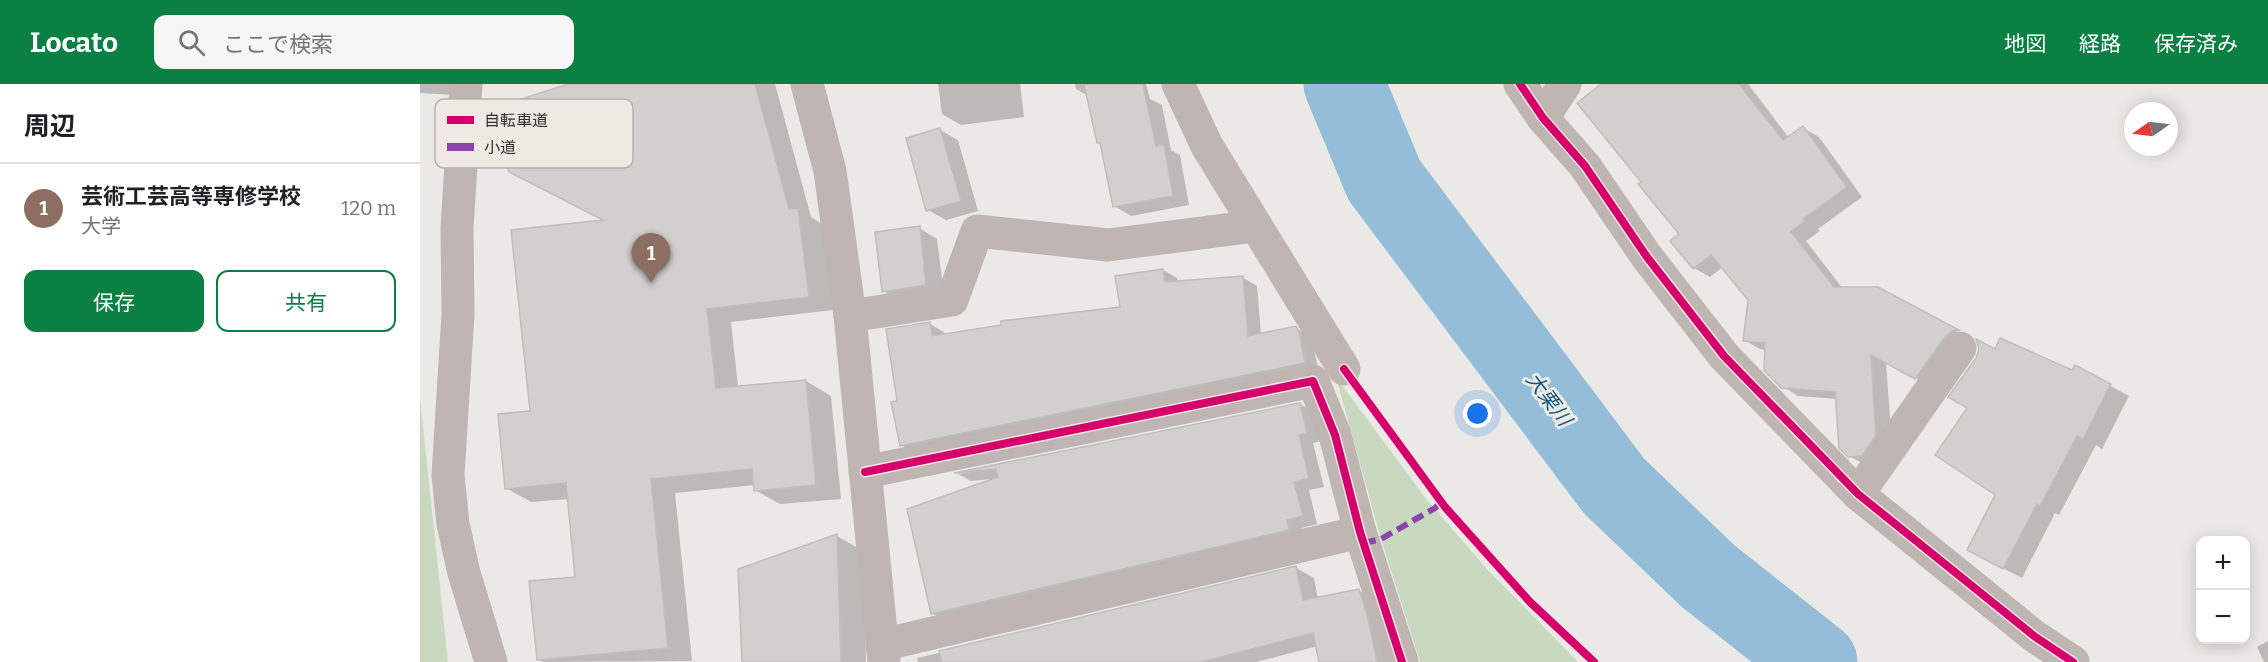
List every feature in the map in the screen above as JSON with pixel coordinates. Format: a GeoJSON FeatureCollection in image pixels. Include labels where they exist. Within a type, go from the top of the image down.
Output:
{"type":"FeatureCollection","features":[{"type":"Feature","properties":{"kind":"street"},"geometry":{"type":"LineString","coordinates":[[465,99],[466,84]]}},
{"type":"Feature","properties":{"kind":"street"},"geometry":{"type":"LineString","coordinates":[[807,84],[830,171],[850,316],[883,654],[1360,532]]}},
{"type":"Feature","properties":{"kind":"street"},"geometry":{"type":"LineString","coordinates":[[1178,84],[1207,146],[1344,369]]}},
{"type":"Feature","properties":{"kind":"street"},"geometry":{"type":"LineString","coordinates":[[1520,84],[1543,118],[1585,166],[1647,257],[1724,356],[1858,494],[2034,636],[2073,662]]}},
{"type":"Feature","properties":{"kind":"street"},"geometry":{"type":"LineString","coordinates":[[1543,118],[1565,84]]}},
{"type":"Feature","properties":{"kind":"street"},"geometry":{"type":"LineString","coordinates":[[461,168],[457,228],[458,314],[448,475],[453,524],[464,573],[491,662]]}},
{"type":"Feature","properties":{"kind":"street"},"geometry":{"type":"LineString","coordinates":[[850,316],[952,300],[977,231],[1108,245],[1255,226]]}},
{"type":"Feature","properties":{"kind":"street"},"geometry":{"type":"LineString","coordinates":[[1858,494],[1960,348]]}},
{"type":"Feature","properties":{"kind":"street"},"geometry":{"type":"LineString","coordinates":[[866,472],[1314,381],[1335,435],[1360,532],[1402,662]]}},
{"type":"Feature","properties":{"kind":"green space"},"geometry":{"type":"Polygon","coordinates":[[[1336,377],[1427,500],[1487,569],[1578,662],[1420,662],[1381,539],[1336,377]]]}},
{"type":"Feature","properties":{"kind":"green space"},"geometry":{"type":"Polygon","coordinates":[[[420,398],[448,662],[420,662],[420,398]]]}},
{"type":"Feature","properties":{"kind":"building"},"geometry":{"type":"Polygon","coordinates":[[[568,84],[755,84],[789,209],[798,208],[809,297],[707,309],[716,388],[806,380],[816,485],[754,491],[752,469],[651,479],[668,648],[537,660],[529,581],[575,577],[566,483],[505,489],[498,414],[530,411],[511,230],[603,220],[509,172],[507,168],[633,168],[633,99],[521,99],[568,84]]]}},
{"type":"Feature","properties":{"kind":"building"},"geometry":{"type":"Polygon","coordinates":[[[1084,84],[1143,84],[1156,146],[1164,144],[1173,196],[1113,207],[1100,143],[1097,143],[1084,84]]]}},
{"type":"Feature","properties":{"kind":"building"},"geometry":{"type":"Polygon","coordinates":[[[1601,84],[1739,84],[1783,140],[1803,126],[1847,187],[1803,219],[1805,221],[1791,232],[1834,287],[1878,287],[1959,330],[1952,331],[1945,337],[1915,379],[1871,355],[1876,435],[1862,456],[1848,457],[1839,448],[1835,392],[1781,388],[1764,370],[1765,343],[1743,341],[1748,300],[1711,255],[1693,269],[1670,241],[1679,234],[1638,184],[1641,182],[1577,103],[1601,84]]]}},
{"type":"Feature","properties":{"kind":"building"},"geometry":{"type":"Polygon","coordinates":[[[940,128],[961,201],[926,211],[906,138],[940,128]]]}},
{"type":"Feature","properties":{"kind":"building"},"geometry":{"type":"Polygon","coordinates":[[[920,226],[926,285],[882,292],[875,232],[920,226]]]}},
{"type":"Feature","properties":{"kind":"building"},"geometry":{"type":"Polygon","coordinates":[[[1163,269],[1165,282],[1243,276],[1248,336],[1296,326],[1305,363],[900,446],[891,402],[897,401],[886,329],[930,322],[932,336],[1001,325],[1001,321],[1120,307],[1115,276],[1163,269]]]}},
{"type":"Feature","properties":{"kind":"building"},"geometry":{"type":"Polygon","coordinates":[[[2000,338],[2072,370],[2075,365],[2111,384],[2083,439],[2077,436],[2040,506],[2037,504],[2003,569],[1967,550],[1995,495],[1935,455],[1967,408],[1948,397],[1976,358],[1979,349],[1976,339],[1995,349],[2000,338]]]}},
{"type":"Feature","properties":{"kind":"building"},"geometry":{"type":"Polygon","coordinates":[[[1300,403],[1307,433],[1299,435],[1309,478],[1294,482],[1303,516],[1287,520],[1289,530],[931,614],[907,509],[998,477],[996,469],[954,473],[1300,403]]]}},
{"type":"Feature","properties":{"kind":"building"},"geometry":{"type":"Polygon","coordinates":[[[837,534],[841,662],[742,662],[738,569],[837,534]]]}},
{"type":"Feature","properties":{"kind":"building"},"geometry":{"type":"Polygon","coordinates":[[[1296,566],[1303,600],[1359,589],[1377,662],[1319,662],[1313,633],[1202,662],[942,662],[939,651],[1296,566]]]}},
{"type":"Feature","properties":{"kind":"waterway","name":"大栗川"},"geometry":{"type":"LineString","coordinates":[[1344,84],[1384,180],[1614,486],[1708,576],[1817,662]]}},
{"type":"Feature","properties":{"kind":"marked path"},"geometry":{"type":"LineString","coordinates":[[1364,543],[1381,539],[1435,508],[1441,502]]}},
{"type":"Feature","properties":{"kind":"cycle path"},"geometry":{"type":"LineString","coordinates":[[1520,84],[1543,118],[1585,166],[1647,257],[1724,356],[1858,494],[2034,636],[2073,662]]}},
{"type":"Feature","properties":{"kind":"cycle path"},"geometry":{"type":"LineString","coordinates":[[1344,369],[1445,507],[1530,602],[1594,662]]}},
{"type":"Feature","properties":{"kind":"cycle path"},"geometry":{"type":"LineString","coordinates":[[865,472],[1313,381],[1335,435],[1360,532],[1402,662]]}},
{"type":"Feature","properties":{"kind":"place","name":"芸術工芸高等専修学校"},"geometry":{"type":"Point","coordinates":[651,283]}}]}
